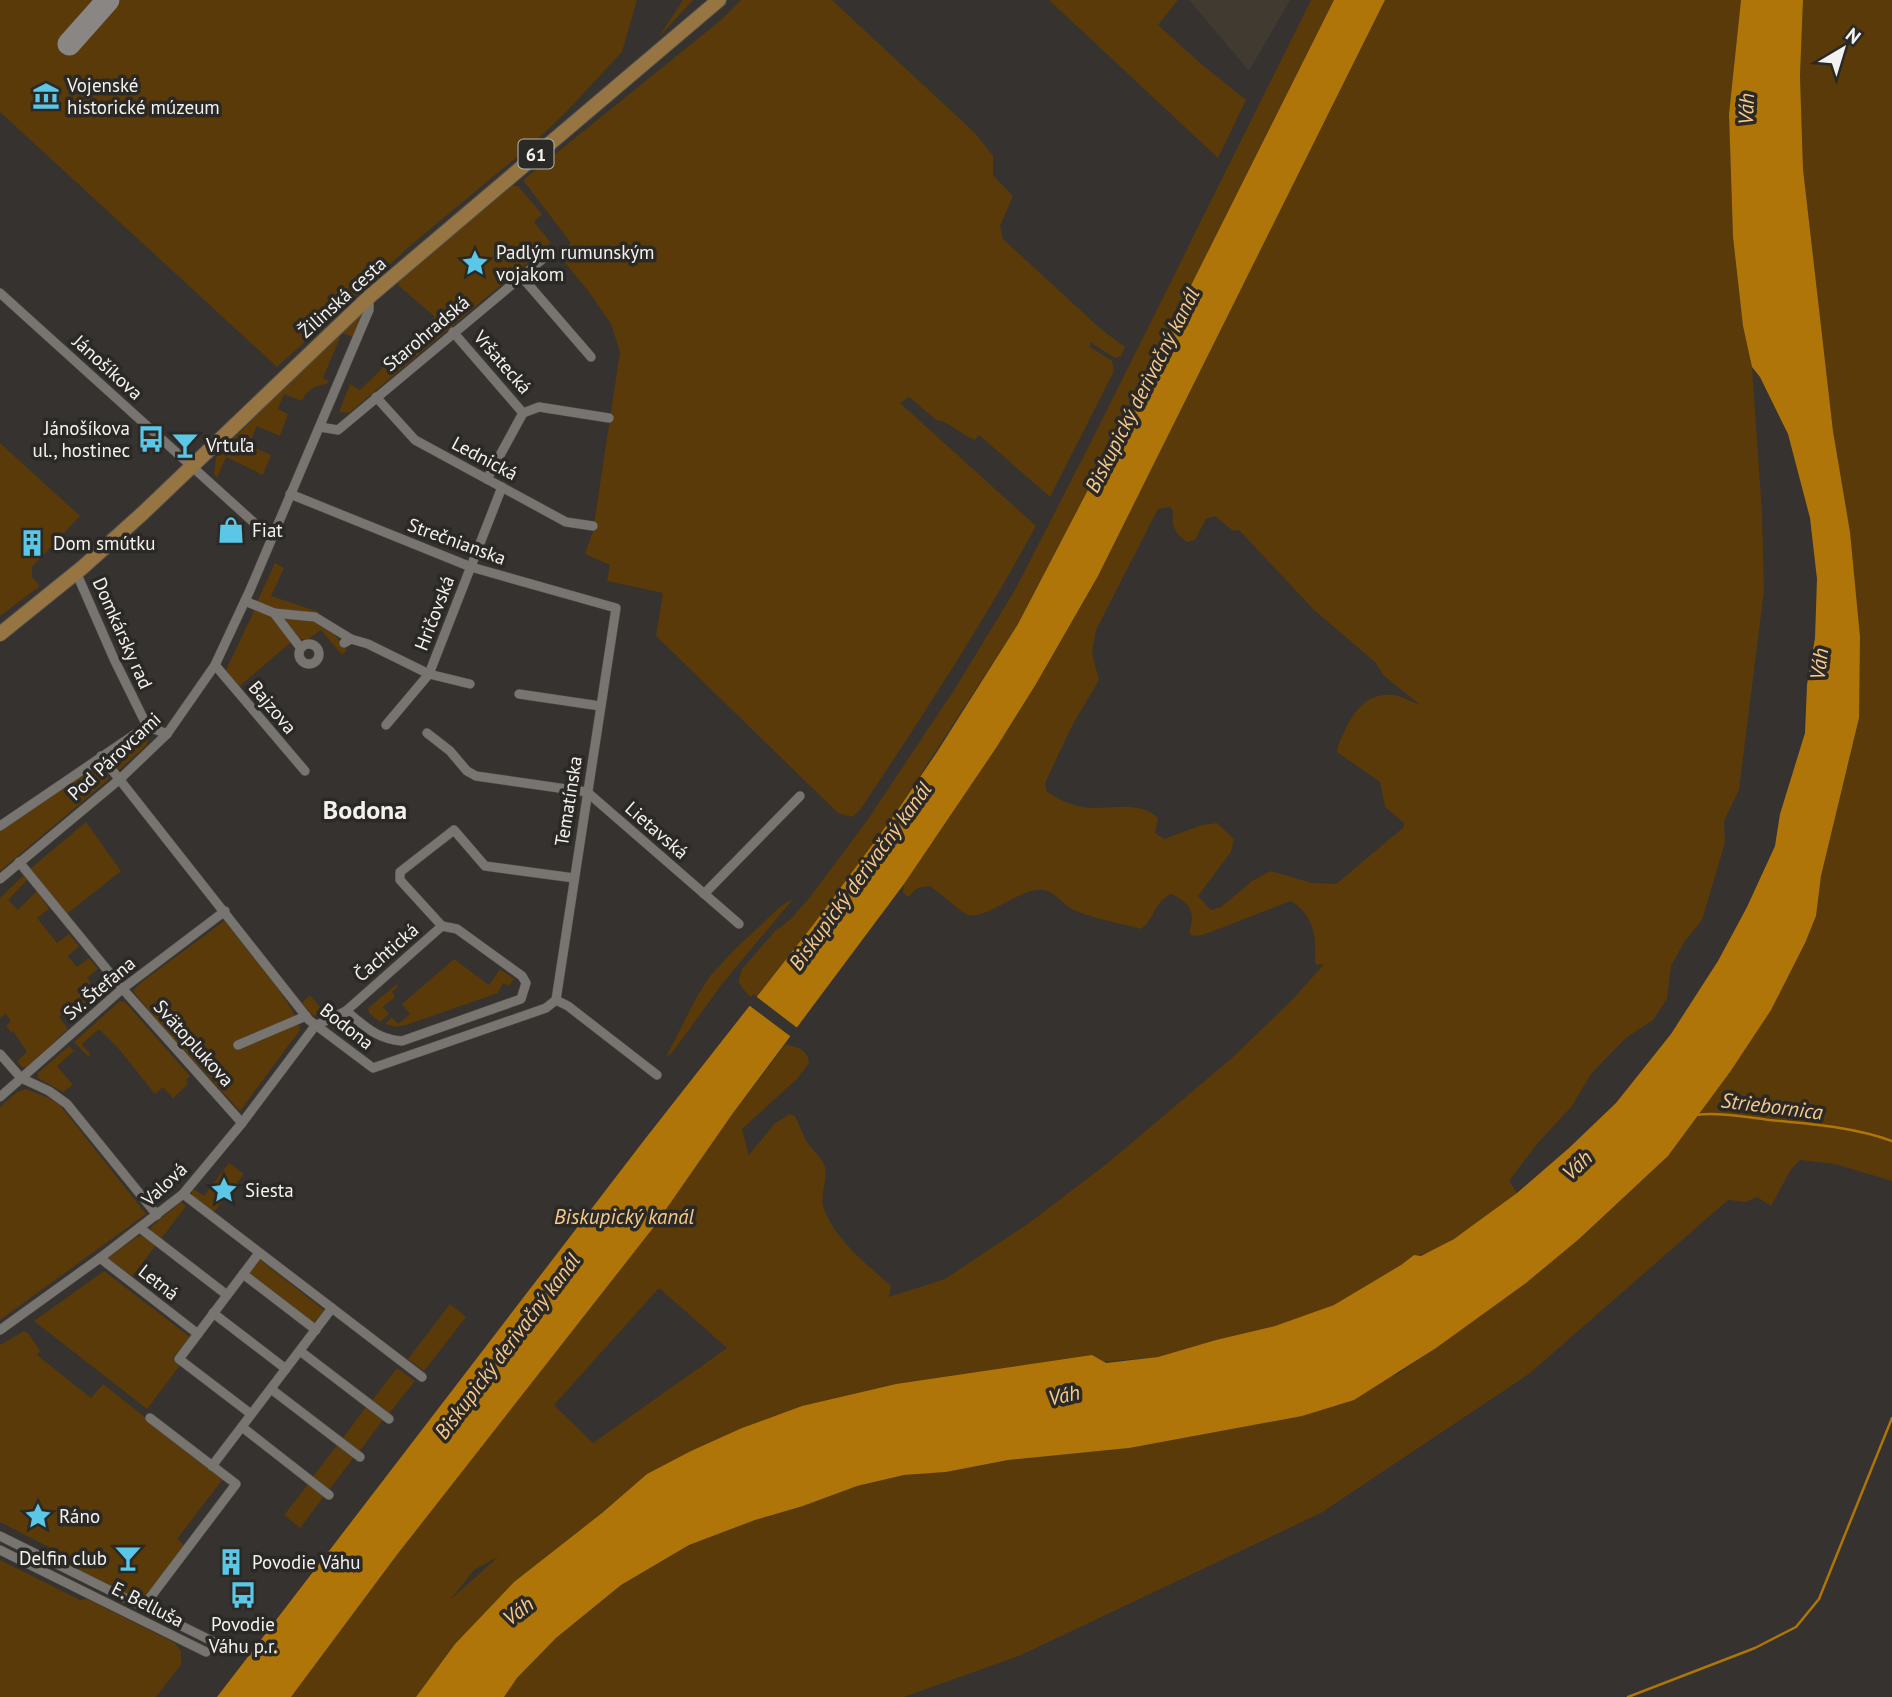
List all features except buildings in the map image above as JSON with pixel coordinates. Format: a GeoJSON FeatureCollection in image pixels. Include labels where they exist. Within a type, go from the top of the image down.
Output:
{"type":"FeatureCollection","features":[{"type":"Feature","properties":{"kind":"main road","name":"Žilinská cesta"},"geometry":{"type":"LineString","coordinates":[[0,634],[76,572],[193,466],[369,297],[719,0]]}},
{"type":"Feature","properties":{"kind":"street","name":"Starohradská"},"geometry":{"type":"LineString","coordinates":[[320,426],[338,430],[551,251]]}},
{"type":"Feature","properties":{"kind":"street"},"geometry":{"type":"LineString","coordinates":[[521,276],[591,357]]}},
{"type":"Feature","properties":{"kind":"street","name":"Jánošíkova"},"geometry":{"type":"LineString","coordinates":[[0,293],[193,466]]}},
{"type":"Feature","properties":{"kind":"street","name":"Pod Párovcami"},"geometry":{"type":"LineString","coordinates":[[0,879],[120,779],[167,734],[215,665],[369,310],[369,297]]}},
{"type":"Feature","properties":{"kind":"street","name":"Vršatecká"},"geometry":{"type":"LineString","coordinates":[[453,332],[523,413],[540,407],[609,418]]}},
{"type":"Feature","properties":{"kind":"street","name":"Lednická"},"geometry":{"type":"LineString","coordinates":[[376,397],[415,440],[566,522],[593,526]]}},
{"type":"Feature","properties":{"kind":"street"},"geometry":{"type":"LineString","coordinates":[[487,479],[523,413]]}},
{"type":"Feature","properties":{"kind":"street"},"geometry":{"type":"LineString","coordinates":[[193,466],[271,538]]}},
{"type":"Feature","properties":{"kind":"street","name":"Hričovská"},"geometry":{"type":"LineString","coordinates":[[386,725],[429,674],[502,487]]}},
{"type":"Feature","properties":{"kind":"street","name":"Strečnianska"},"geometry":{"type":"LineString","coordinates":[[290,495],[471,567],[616,608]]}},
{"type":"Feature","properties":{"kind":"street","name":"Domkársky rad"},"geometry":{"type":"LineString","coordinates":[[76,572],[147,726]]}},
{"type":"Feature","properties":{"kind":"street"},"geometry":{"type":"LineString","coordinates":[[244,601],[274,613],[315,617],[348,641],[368,644],[429,674],[470,684]]}},
{"type":"Feature","properties":{"kind":"street","name":"Tematínska"},"geometry":{"type":"LineString","coordinates":[[556,1000],[616,608]]}},
{"type":"Feature","properties":{"kind":"street"},"geometry":{"type":"LineString","coordinates":[[274,613],[300,647]]}},
{"type":"Feature","properties":{"kind":"street","name":"Bajzova"},"geometry":{"type":"LineString","coordinates":[[215,665],[305,771]]}},
{"type":"Feature","properties":{"kind":"street"},"geometry":{"type":"LineString","coordinates":[[519,694],[600,706]]}},
{"type":"Feature","properties":{"kind":"street"},"geometry":{"type":"LineString","coordinates":[[0,825],[147,726],[167,734]]}},
{"type":"Feature","properties":{"kind":"street"},"geometry":{"type":"LineString","coordinates":[[427,733],[450,751],[467,771],[476,776],[587,792]]}},
{"type":"Feature","properties":{"kind":"street","name":"Bodona"},"geometry":{"type":"LineString","coordinates":[[101,756],[306,1016],[315,1026],[373,1068],[546,1008],[556,1000]]}},
{"type":"Feature","properties":{"kind":"street","name":"Lietavská"},"geometry":{"type":"LineString","coordinates":[[587,792],[739,924]]}},
{"type":"Feature","properties":{"kind":"street"},"geometry":{"type":"LineString","coordinates":[[704,894],[800,796]]}},
{"type":"Feature","properties":{"kind":"street"},"geometry":{"type":"LineString","coordinates":[[443,926],[400,880],[400,872],[454,830],[485,866],[574,878]]}},
{"type":"Feature","properties":{"kind":"street","name":"Svätoplukova"},"geometry":{"type":"LineString","coordinates":[[19,862],[118,984],[242,1123]]}},
{"type":"Feature","properties":{"kind":"street","name":"Sv. Štefana"},"geometry":{"type":"LineString","coordinates":[[0,1097],[118,984],[225,911]]}},
{"type":"Feature","properties":{"kind":"street","name":"Čachtická"},"geometry":{"type":"LineString","coordinates":[[315,1026],[346,1011],[443,926],[457,929],[522,976],[526,983],[521,999],[402,1041],[386,1040],[377,1036],[346,1011]]}},
{"type":"Feature","properties":{"kind":"street"},"geometry":{"type":"LineString","coordinates":[[556,1000],[568,1006],[657,1075]]}},
{"type":"Feature","properties":{"kind":"street"},"geometry":{"type":"LineString","coordinates":[[238,1045],[306,1016]]}},
{"type":"Feature","properties":{"kind":"street"},"geometry":{"type":"LineString","coordinates":[[469,1018],[474,1032]]}},
{"type":"Feature","properties":{"kind":"street","name":"Valová"},"geometry":{"type":"LineString","coordinates":[[0,1330],[183,1194],[242,1123],[315,1026]]}},
{"type":"Feature","properties":{"kind":"street"},"geometry":{"type":"LineString","coordinates":[[0,1054],[22,1078],[50,1091],[67,1104],[157,1215]]}},
{"type":"Feature","properties":{"kind":"street"},"geometry":{"type":"LineString","coordinates":[[183,1194],[422,1377]]}},
{"type":"Feature","properties":{"kind":"street","name":"Letná"},"geometry":{"type":"LineString","coordinates":[[140,1228],[227,1295]]}},
{"type":"Feature","properties":{"kind":"street"},"geometry":{"type":"LineString","coordinates":[[251,1415],[179,1359],[259,1253]]}},
{"type":"Feature","properties":{"kind":"street","name":"Letná"},"geometry":{"type":"LineString","coordinates":[[100,1258],[198,1334]]}},
{"type":"Feature","properties":{"kind":"street"},"geometry":{"type":"LineString","coordinates":[[243,1274],[316,1330]]}},
{"type":"Feature","properties":{"kind":"street"},"geometry":{"type":"LineString","coordinates":[[212,1466],[332,1308]]}},
{"type":"Feature","properties":{"kind":"street"},"geometry":{"type":"LineString","coordinates":[[213,1313],[286,1369]]}},
{"type":"Feature","properties":{"kind":"street"},"geometry":{"type":"LineString","coordinates":[[300,1351],[389,1419]]}},
{"type":"Feature","properties":{"kind":"street"},"geometry":{"type":"LineString","coordinates":[[271,1389],[359,1457]]}},
{"type":"Feature","properties":{"kind":"street"},"geometry":{"type":"LineString","coordinates":[[143,1607],[236,1484],[150,1418]]}},
{"type":"Feature","properties":{"kind":"street"},"geometry":{"type":"LineString","coordinates":[[242,1427],[330,1495]]}},
{"type":"Feature","properties":{"kind":"street","name":"E. Belluša"},"geometry":{"type":"LineString","coordinates":[[0,1536],[214,1642]]}},
{"type":"Feature","properties":{"kind":"street","name":"E. Belluša"},"geometry":{"type":"LineString","coordinates":[[0,1550],[206,1652]]}},
{"type":"Feature","properties":{"kind":"shaded area"},"geometry":{"type":"Polygon","coordinates":[[[0,0],[637,0],[622,52],[567,111],[536,141],[411,245],[277,367],[0,112],[0,0]]]}},
{"type":"Feature","properties":{"kind":"shaded area"},"geometry":{"type":"Polygon","coordinates":[[[683,0],[693,0],[658,38],[683,0]]]}},
{"type":"Feature","properties":{"kind":"shaded area"},"geometry":{"type":"Polygon","coordinates":[[[741,0],[832,0],[975,133],[993,156],[993,175],[1013,196],[1000,226],[1003,239],[1102,330],[1125,347],[1121,356],[1115,358],[1090,342],[1090,347],[1112,361],[1114,371],[1050,497],[979,435],[975,440],[936,420],[909,397],[900,403],[1036,526],[951,670],[860,810],[852,817],[838,813],[656,636],[663,593],[607,581],[610,565],[585,554],[593,531],[620,352],[611,324],[558,254],[571,243],[523,180],[721,20],[741,0]]]}},
{"type":"Feature","properties":{"kind":"shaded area"},"geometry":{"type":"Polygon","coordinates":[[[1049,0],[1178,0],[1158,25],[1246,100],[1218,158],[1049,0]]]}},
{"type":"Feature","properties":{"kind":"shaded area"},"geometry":{"type":"Polygon","coordinates":[[[1189,0],[1290,0],[1249,71],[1189,0]]]}},
{"type":"Feature","properties":{"kind":"shaded area"},"geometry":{"type":"Polygon","coordinates":[[[1311,0],[1334,0],[1104,459],[1018,624],[895,814],[753,1001],[738,982],[742,969],[775,931],[791,919],[810,897],[866,822],[956,687],[1016,588],[1311,0]]]}},
{"type":"Feature","properties":{"kind":"shaded area"},"geometry":{"type":"Polygon","coordinates":[[[1385,0],[1741,0],[1729,114],[1733,237],[1743,326],[1752,367],[1762,512],[1764,591],[1739,790],[1724,821],[1725,843],[1702,920],[1685,941],[1671,966],[1667,999],[1653,1020],[1626,1038],[1591,1074],[1572,1106],[1537,1144],[1509,1181],[1517,1193],[1450,1241],[1436,1249],[1414,1255],[1335,1305],[1275,1326],[1158,1357],[989,1372],[896,1384],[802,1406],[742,1428],[647,1474],[514,1582],[455,1644],[416,1697],[291,1697],[396,1556],[653,1228],[733,1113],[786,1044],[804,1052],[809,1063],[797,1079],[742,1129],[749,1155],[775,1123],[790,1114],[795,1116],[806,1140],[825,1167],[823,1204],[829,1221],[853,1251],[891,1286],[889,1297],[945,1279],[1029,1223],[1109,1162],[1233,1057],[1293,999],[1324,964],[1316,965],[1312,927],[1305,913],[1291,901],[1203,935],[1193,936],[1189,932],[1192,919],[1190,909],[1171,894],[1161,901],[1141,929],[1074,910],[1052,893],[1043,890],[1025,893],[977,915],[966,914],[930,886],[917,888],[908,897],[903,893],[904,884],[996,748],[1098,576],[1385,0]],[[1170,507],[1158,509],[1096,630],[1092,653],[1099,680],[1073,724],[1045,783],[1047,792],[1078,806],[1132,807],[1150,812],[1158,818],[1155,833],[1164,839],[1202,825],[1217,823],[1234,839],[1231,852],[1198,896],[1211,910],[1221,907],[1252,881],[1271,871],[1312,883],[1336,884],[1404,827],[1404,823],[1385,807],[1380,782],[1337,752],[1338,745],[1355,712],[1365,702],[1378,696],[1394,695],[1419,704],[1383,675],[1376,663],[1313,609],[1239,530],[1233,531],[1215,516],[1206,519],[1195,540],[1187,542],[1175,529],[1170,507]],[[659,1288],[554,1405],[593,1443],[727,1348],[659,1288]],[[499,1556],[474,1570],[451,1599],[499,1556]]]}},
{"type":"Feature","properties":{"kind":"shaded area"},"geometry":{"type":"Polygon","coordinates":[[[1803,0],[1892,0],[1892,1181],[1835,1164],[1800,1160],[1790,1171],[1771,1206],[1757,1197],[1746,1202],[1728,1200],[1529,1374],[1321,1513],[1019,1656],[904,1697],[504,1697],[517,1678],[556,1638],[621,1585],[689,1545],[755,1520],[857,1486],[904,1475],[946,1472],[1008,1460],[1129,1448],[1398,1374],[1526,1283],[1579,1239],[1668,1156],[1730,1072],[1816,916],[1821,876],[1859,718],[1850,532],[1833,431],[1803,169],[1800,76],[1803,0]]]}},
{"type":"Feature","properties":{"kind":"shaded area"},"geometry":{"type":"Polygon","coordinates":[[[512,186],[518,186],[542,214],[534,222],[551,243],[349,413],[339,412],[350,384],[360,390],[435,317],[398,285],[399,281],[512,186]]]}},
{"type":"Feature","properties":{"kind":"shaded area"},"geometry":{"type":"Polygon","coordinates":[[[364,310],[353,337],[342,333],[323,378],[329,381],[327,384],[312,389],[302,401],[284,394],[278,409],[288,414],[280,436],[257,426],[249,445],[271,455],[263,475],[226,457],[217,478],[214,474],[216,457],[339,330],[364,310]]]}},
{"type":"Feature","properties":{"kind":"shaded area"},"geometry":{"type":"Polygon","coordinates":[[[0,443],[80,516],[32,567],[32,577],[40,586],[0,616],[0,443]]]}},
{"type":"Feature","properties":{"kind":"shaded area"},"geometry":{"type":"Polygon","coordinates":[[[275,563],[284,568],[271,596],[319,612],[317,615],[270,608],[257,602],[275,563]]]}},
{"type":"Feature","properties":{"kind":"shaded area"},"geometry":{"type":"Polygon","coordinates":[[[255,609],[271,617],[291,642],[239,687],[226,670],[255,609]]]}},
{"type":"Feature","properties":{"kind":"shaded area"},"geometry":{"type":"Polygon","coordinates":[[[278,615],[311,619],[325,625],[347,650],[342,655],[321,630],[308,639],[298,639],[278,615]]]}},
{"type":"Feature","properties":{"kind":"shaded area"},"geometry":{"type":"Polygon","coordinates":[[[142,735],[148,740],[146,746],[119,770],[108,756],[142,735]]]}},
{"type":"Feature","properties":{"kind":"shaded area"},"geometry":{"type":"Polygon","coordinates":[[[98,764],[109,776],[108,780],[0,871],[0,831],[98,764]]]}},
{"type":"Feature","properties":{"kind":"shaded area"},"geometry":{"type":"Polygon","coordinates":[[[86,822],[121,871],[67,914],[30,869],[86,822]]]}},
{"type":"Feature","properties":{"kind":"shaded area"},"geometry":{"type":"Polygon","coordinates":[[[24,875],[28,879],[8,900],[18,910],[37,891],[49,909],[37,918],[57,943],[69,934],[79,946],[68,956],[77,967],[89,958],[98,969],[87,978],[97,992],[68,1018],[64,1013],[59,1017],[68,1029],[27,1067],[22,1067],[17,1061],[27,1052],[13,1031],[6,1026],[11,1021],[6,1014],[0,1018],[0,898],[24,875]]]}},
{"type":"Feature","properties":{"kind":"shaded area"},"geometry":{"type":"Polygon","coordinates":[[[794,898],[722,984],[672,1053],[666,1057],[710,976],[781,906],[794,898]]]}},
{"type":"Feature","properties":{"kind":"shaded area"},"geometry":{"type":"Polygon","coordinates":[[[224,921],[280,991],[300,1030],[240,1111],[133,991],[224,921]]]}},
{"type":"Feature","properties":{"kind":"shaded area"},"geometry":{"type":"Polygon","coordinates":[[[454,959],[489,985],[500,969],[514,979],[509,986],[503,983],[498,993],[406,1025],[395,1027],[385,1024],[392,1017],[398,1024],[410,1014],[402,1004],[454,959]]]}},
{"type":"Feature","properties":{"kind":"shaded area"},"geometry":{"type":"Polygon","coordinates":[[[397,984],[392,992],[395,997],[383,1007],[389,1014],[380,1022],[369,1013],[368,1008],[397,984]]]}},
{"type":"Feature","properties":{"kind":"shaded area"},"geometry":{"type":"Polygon","coordinates":[[[310,995],[320,1007],[326,1004],[330,1011],[313,1016],[302,1003],[310,995]]]}},
{"type":"Feature","properties":{"kind":"shaded area"},"geometry":{"type":"Polygon","coordinates":[[[120,1001],[125,1002],[190,1076],[186,1080],[188,1084],[173,1098],[163,1087],[155,1094],[99,1029],[82,1044],[91,1055],[88,1056],[74,1042],[120,1001]]]}},
{"type":"Feature","properties":{"kind":"shaded area"},"geometry":{"type":"Polygon","coordinates":[[[69,1046],[74,1051],[57,1066],[73,1085],[63,1092],[38,1078],[38,1073],[69,1046]]]}},
{"type":"Feature","properties":{"kind":"shaded area"},"geometry":{"type":"Polygon","coordinates":[[[26,1089],[60,1105],[146,1214],[0,1320],[0,1107],[17,1092],[26,1089]]]}},
{"type":"Feature","properties":{"kind":"shaded area"},"geometry":{"type":"Polygon","coordinates":[[[229,1163],[244,1174],[214,1212],[192,1195],[192,1191],[194,1189],[204,1196],[229,1163]]]}},
{"type":"Feature","properties":{"kind":"shaded area"},"geometry":{"type":"Polygon","coordinates":[[[181,1202],[186,1206],[160,1240],[151,1233],[151,1227],[181,1202]]]}},
{"type":"Feature","properties":{"kind":"shaded area"},"geometry":{"type":"Polygon","coordinates":[[[138,1236],[145,1237],[156,1245],[131,1278],[107,1259],[138,1236]]]}},
{"type":"Feature","properties":{"kind":"shaded area"},"geometry":{"type":"Polygon","coordinates":[[[259,1259],[324,1310],[313,1324],[247,1274],[259,1259]]]}},
{"type":"Feature","properties":{"kind":"shaded area"},"geometry":{"type":"Polygon","coordinates":[[[104,1271],[190,1337],[173,1358],[181,1364],[147,1409],[34,1321],[104,1271]]]}},
{"type":"Feature","properties":{"kind":"shaded area"},"geometry":{"type":"Polygon","coordinates":[[[450,1304],[466,1317],[424,1371],[408,1359],[450,1304]]]}},
{"type":"Feature","properties":{"kind":"shaded area"},"geometry":{"type":"Polygon","coordinates":[[[24,1331],[40,1351],[37,1355],[91,1398],[103,1384],[223,1479],[177,1539],[185,1546],[145,1597],[135,1600],[69,1566],[72,1559],[0,1522],[0,1345],[24,1331]]]}},
{"type":"Feature","properties":{"kind":"shaded area"},"geometry":{"type":"Polygon","coordinates":[[[397,1368],[415,1381],[388,1415],[371,1402],[397,1368]]]}},
{"type":"Feature","properties":{"kind":"shaded area"},"geometry":{"type":"Polygon","coordinates":[[[366,1407],[383,1420],[359,1452],[342,1439],[366,1407]]]}},
{"type":"Feature","properties":{"kind":"shaded area"},"geometry":{"type":"Polygon","coordinates":[[[337,1445],[354,1457],[329,1490],[312,1478],[337,1445]]]}},
{"type":"Feature","properties":{"kind":"shaded area"},"geometry":{"type":"Polygon","coordinates":[[[309,1483],[325,1495],[300,1528],[284,1515],[309,1483]]]}},
{"type":"Feature","properties":{"kind":"shaded area"},"geometry":{"type":"Polygon","coordinates":[[[0,1560],[175,1643],[181,1651],[181,1665],[156,1697],[0,1697],[0,1560]]]}},
{"type":"Feature","properties":{"kind":"water","name":"Biskupický kanál"},"geometry":{"type":"Polygon","coordinates":[[[1334,0],[1385,0],[1098,576],[996,748],[904,884],[733,1113],[653,1228],[396,1556],[291,1697],[217,1697],[645,1139],[813,925],[937,752],[1018,624],[1104,459],[1334,0]]]}},
{"type":"Feature","properties":{"kind":"water","name":"Váh"},"geometry":{"type":"Polygon","coordinates":[[[1741,0],[1803,0],[1800,76],[1803,169],[1833,431],[1850,532],[1860,637],[1859,718],[1821,876],[1816,916],[1805,943],[1771,1010],[1730,1072],[1668,1156],[1579,1239],[1526,1283],[1436,1348],[1354,1400],[1302,1416],[1129,1448],[1008,1460],[946,1472],[904,1475],[857,1486],[689,1545],[621,1585],[556,1638],[517,1678],[504,1697],[416,1697],[455,1644],[514,1582],[647,1474],[742,1428],[802,1406],[896,1384],[1092,1355],[1106,1363],[1158,1357],[1275,1326],[1334,1305],[1414,1255],[1421,1256],[1454,1239],[1517,1193],[1616,1103],[1671,1034],[1718,961],[1775,846],[1780,814],[1805,733],[1807,685],[1815,638],[1817,579],[1810,518],[1788,434],[1760,377],[1752,367],[1743,326],[1733,237],[1729,114],[1741,0]]]}},
{"type":"Feature","properties":{"kind":"pier"},"geometry":{"type":"Polygon","coordinates":[[[753,994],[800,1030],[794,1039],[746,1003],[753,994]]]}},
{"type":"Feature","properties":{"kind":"waterway","name":"Striebornica"},"geometry":{"type":"LineString","coordinates":[[1695,1115],[1723,1114],[1847,1129],[1892,1141]]}},
{"type":"Feature","properties":{"kind":"waterway"},"geometry":{"type":"LineString","coordinates":[[1628,1697],[1755,1648],[1796,1627],[1819,1599],[1892,1418]]}},
{"type":"Feature","properties":{"kind":"taxiway"},"geometry":{"type":"LineString","coordinates":[[69,44],[108,0]]}},
{"type":"Feature","properties":{"kind":"place","name":"Vojenské historické múzeum"},"geometry":{"type":"Point","coordinates":[46,96]}},
{"type":"Feature","properties":{"kind":"place","name":"Padlým rumunským vojakom"},"geometry":{"type":"Point","coordinates":[475,263]}},
{"type":"Feature","properties":{"kind":"place","name":"Jánošíkova ul., hostinec"},"geometry":{"type":"Point","coordinates":[151,439]}},
{"type":"Feature","properties":{"kind":"place","name":"Vrtuľa"},"geometry":{"type":"Point","coordinates":[185,445]}},
{"type":"Feature","properties":{"kind":"place","name":"Fiat"},"geometry":{"type":"Point","coordinates":[231,530]}},
{"type":"Feature","properties":{"kind":"place","name":"Dom smútku"},"geometry":{"type":"Point","coordinates":[32,543]}},
{"type":"Feature","properties":{"kind":"place","name":"Siesta"},"geometry":{"type":"Point","coordinates":[224,1190]}},
{"type":"Feature","properties":{"kind":"place","name":"Ráno"},"geometry":{"type":"Point","coordinates":[38,1516]}},
{"type":"Feature","properties":{"kind":"place","name":"Delfin club"},"geometry":{"type":"Point","coordinates":[128,1558]}},
{"type":"Feature","properties":{"kind":"place","name":"Povodie Váhu"},"geometry":{"type":"Point","coordinates":[231,1562]}},
{"type":"Feature","properties":{"kind":"place","name":"Povodie Váhu p.r."},"geometry":{"type":"Point","coordinates":[243,1595]}},
{"type":"Feature","properties":{"kind":"district","name":"Bodona"},"geometry":{"type":"Point","coordinates":[365,809]}},
{"type":"Feature","properties":{"kind":"water label","name":"Biskupický derivačný kanál"},"geometry":{"type":"Point","coordinates":[1142,390]}},
{"type":"Feature","properties":{"kind":"water label","name":"Biskupický derivačný kanál"},"geometry":{"type":"Point","coordinates":[860,876]}},
{"type":"Feature","properties":{"kind":"water label","name":"Biskupický derivačný kanál"},"geometry":{"type":"Point","coordinates":[507,1346]}}]}
